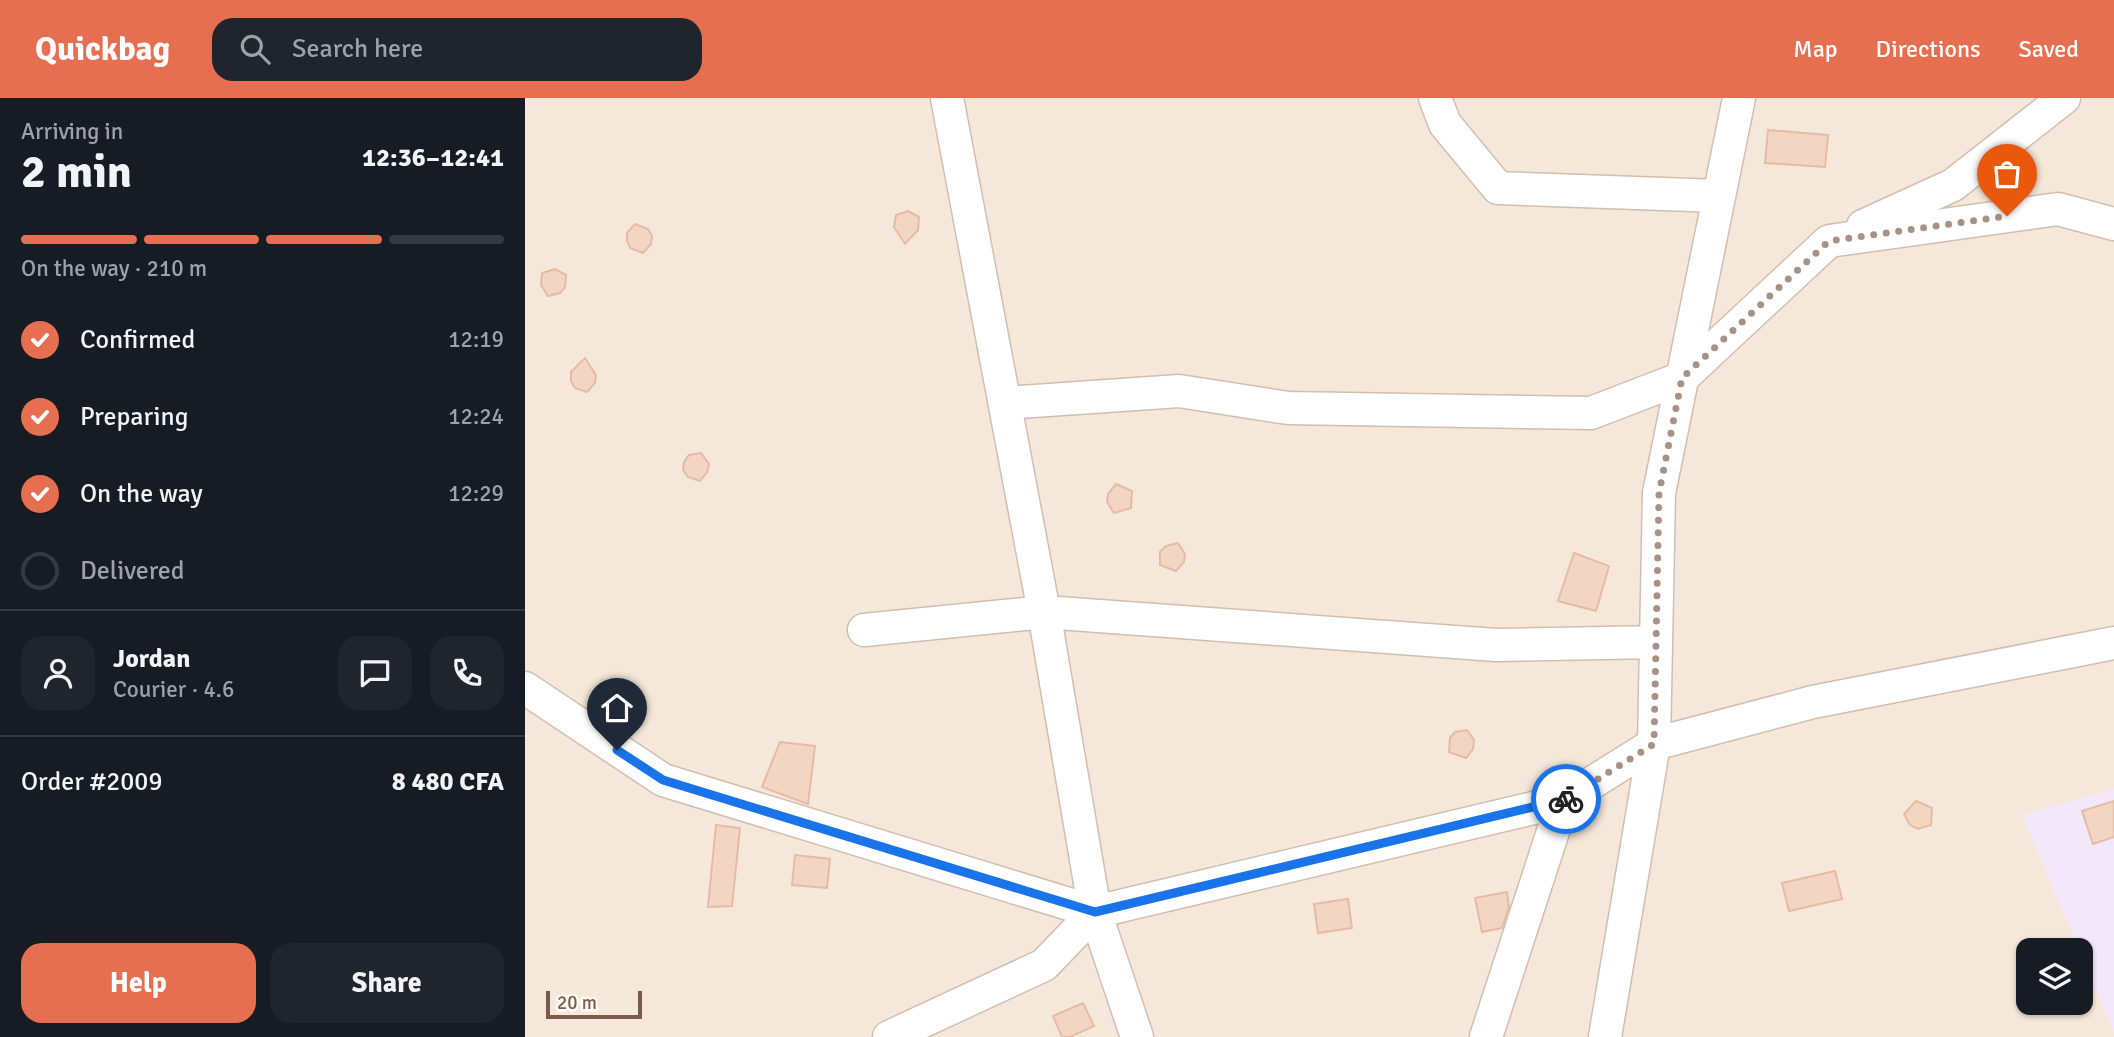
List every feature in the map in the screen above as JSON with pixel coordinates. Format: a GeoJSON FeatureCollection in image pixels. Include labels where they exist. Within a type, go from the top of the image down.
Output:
{"type":"FeatureCollection","features":[{"type":"Feature","properties":{"kind":"street"},"geometry":{"type":"LineString","coordinates":[[947,98],[1044,612],[1095,912],[1137,1037]]}},
{"type":"Feature","properties":{"kind":"street"},"geometry":{"type":"LineString","coordinates":[[1435,98],[1445,124],[1499,188],[1719,196]]}},
{"type":"Feature","properties":{"kind":"street"},"geometry":{"type":"LineString","coordinates":[[1605,1037],[1654,744],[1659,493],[1739,98]]}},
{"type":"Feature","properties":{"kind":"street"},"geometry":{"type":"LineString","coordinates":[[1005,403],[1179,391],[1288,408],[1591,413],[1682,378],[1829,241],[1953,185],[2064,98]]}},
{"type":"Feature","properties":{"kind":"street"},"geometry":{"type":"LineString","coordinates":[[1829,241],[2058,209],[2114,224]]}},
{"type":"Feature","properties":{"kind":"street"},"geometry":{"type":"LineString","coordinates":[[864,630],[1044,612],[1496,645],[1656,642]]}},
{"type":"Feature","properties":{"kind":"street"},"geometry":{"type":"LineString","coordinates":[[525,688],[663,780],[1095,912],[1563,801],[1654,744],[1813,702],[2114,643]]}},
{"type":"Feature","properties":{"kind":"street"},"geometry":{"type":"LineString","coordinates":[[1486,1037],[1563,801]]}},
{"type":"Feature","properties":{"kind":"street"},"geometry":{"type":"LineString","coordinates":[[889,1037],[1044,965],[1095,912]]}},
{"type":"Feature","properties":{"kind":"shaded area"},"geometry":{"type":"Polygon","coordinates":[[[525,98],[2114,98],[2114,1037],[525,1037],[525,98]]]}},
{"type":"Feature","properties":{"kind":"shaded area"},"geometry":{"type":"Polygon","coordinates":[[[2114,789],[2114,1033],[2093,983],[2093,938],[2074,938],[2022,815],[2114,789]]]}},
{"type":"Feature","properties":{"kind":"building"},"geometry":{"type":"Polygon","coordinates":[[[1768,130],[1828,135],[1825,167],[1765,163],[1768,130]]]}},
{"type":"Feature","properties":{"kind":"building"},"geometry":{"type":"Polygon","coordinates":[[[908,211],[919,217],[918,230],[905,244],[894,227],[896,215],[908,211]]]}},
{"type":"Feature","properties":{"kind":"building"},"geometry":{"type":"Polygon","coordinates":[[[635,224],[648,229],[652,236],[651,244],[643,253],[630,248],[627,241],[627,233],[635,224]]]}},
{"type":"Feature","properties":{"kind":"building"},"geometry":{"type":"Polygon","coordinates":[[[555,269],[566,275],[565,287],[560,293],[548,296],[541,285],[542,273],[555,269]]]}},
{"type":"Feature","properties":{"kind":"building"},"geometry":{"type":"Polygon","coordinates":[[[585,358],[596,375],[595,383],[587,392],[575,388],[571,381],[571,372],[585,358]]]}},
{"type":"Feature","properties":{"kind":"building"},"geometry":{"type":"Polygon","coordinates":[[[701,453],[709,464],[700,481],[688,477],[683,470],[689,455],[701,453]]]}},
{"type":"Feature","properties":{"kind":"building"},"geometry":{"type":"Polygon","coordinates":[[[1116,484],[1132,491],[1131,508],[1114,513],[1107,502],[1108,494],[1116,484]]]}},
{"type":"Feature","properties":{"kind":"building"},"geometry":{"type":"Polygon","coordinates":[[[1178,543],[1185,554],[1184,562],[1176,571],[1160,565],[1160,552],[1166,546],[1178,543]]]}},
{"type":"Feature","properties":{"kind":"building"},"geometry":{"type":"Polygon","coordinates":[[[1574,553],[1609,566],[1596,611],[1558,601],[1574,553]]]}},
{"type":"Feature","properties":{"kind":"building"},"geometry":{"type":"Polygon","coordinates":[[[1467,730],[1474,740],[1473,749],[1466,758],[1449,752],[1450,738],[1455,732],[1467,730]]]}},
{"type":"Feature","properties":{"kind":"building"},"geometry":{"type":"Polygon","coordinates":[[[780,742],[815,746],[808,804],[762,787],[780,742]]]}},
{"type":"Feature","properties":{"kind":"building"},"geometry":{"type":"Polygon","coordinates":[[[1916,801],[1932,808],[1931,825],[1918,829],[1910,825],[1904,814],[1916,801]]]}},
{"type":"Feature","properties":{"kind":"building"},"geometry":{"type":"Polygon","coordinates":[[[2114,801],[2114,837],[2093,844],[2082,811],[2114,801]]]}},
{"type":"Feature","properties":{"kind":"building"},"geometry":{"type":"Polygon","coordinates":[[[716,825],[740,828],[732,906],[708,907],[716,825]]]}},
{"type":"Feature","properties":{"kind":"building"},"geometry":{"type":"Polygon","coordinates":[[[795,855],[830,859],[827,888],[792,885],[795,855]]]}},
{"type":"Feature","properties":{"kind":"building"},"geometry":{"type":"Polygon","coordinates":[[[1835,871],[1842,899],[1789,911],[1782,883],[1835,871]]]}},
{"type":"Feature","properties":{"kind":"building"},"geometry":{"type":"Polygon","coordinates":[[[1507,892],[1509,907],[1502,928],[1482,932],[1475,898],[1507,892]]]}},
{"type":"Feature","properties":{"kind":"building"},"geometry":{"type":"Polygon","coordinates":[[[1348,899],[1352,928],[1318,933],[1314,904],[1348,899]]]}},
{"type":"Feature","properties":{"kind":"building"},"geometry":{"type":"Polygon","coordinates":[[[1083,1003],[1094,1026],[1070,1037],[1062,1037],[1053,1016],[1083,1003]]]}},
{"type":"Feature","properties":{"kind":"way so far"},"geometry":{"type":"LineString","coordinates":[[1566,799],[1654,744],[1659,493],[1682,378],[1829,241],[2007,216]]}},
{"type":"Feature","properties":{"kind":"route"},"geometry":{"type":"LineString","coordinates":[[617,750],[663,780],[1095,912],[1566,799]]}}]}
